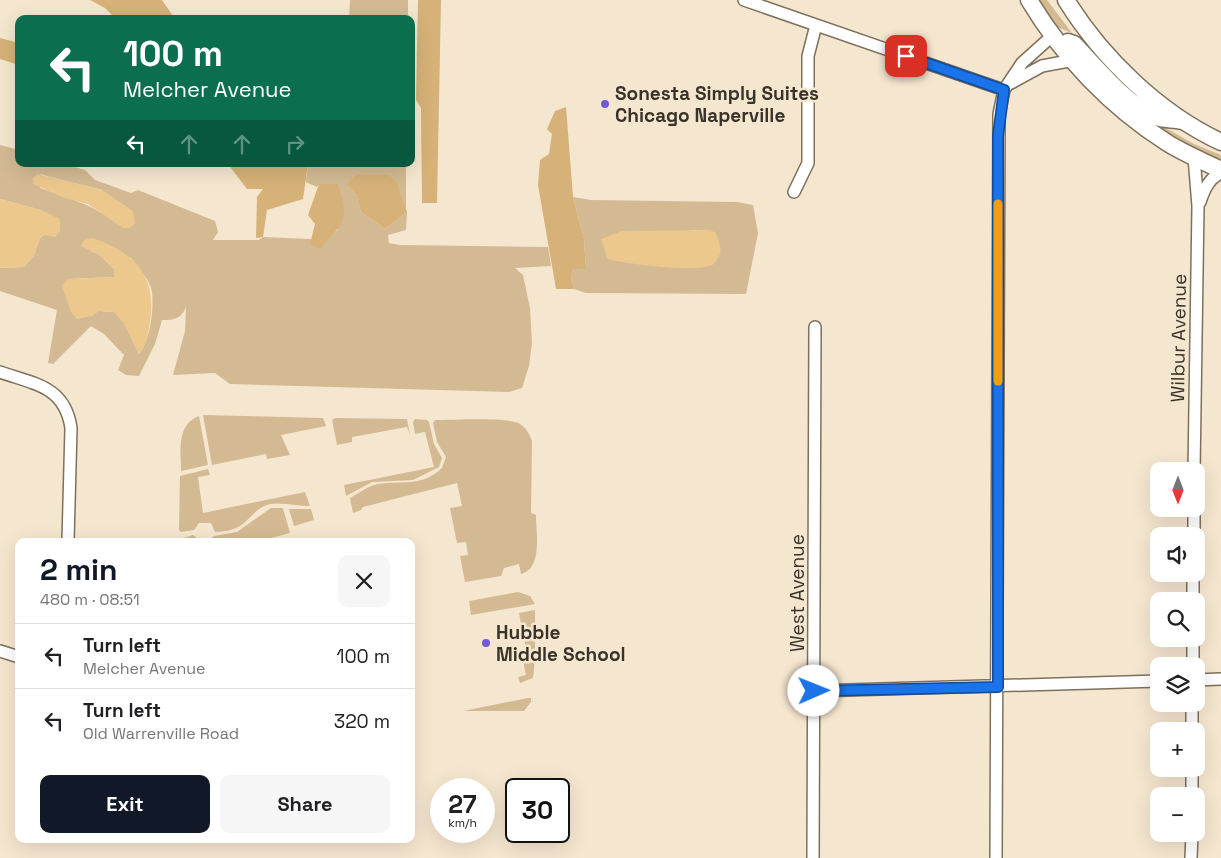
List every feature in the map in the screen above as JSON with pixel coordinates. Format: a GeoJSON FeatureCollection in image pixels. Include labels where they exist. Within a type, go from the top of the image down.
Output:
{"type":"FeatureCollection","features":[{"type":"Feature","properties":{"kind":"main road"},"geometry":{"type":"LineString","coordinates":[[1030,0],[1052,36],[1107,97],[1133,119],[1168,144],[1221,171]]}},
{"type":"Feature","properties":{"kind":"main road"},"geometry":{"type":"LineString","coordinates":[[1066,0],[1092,36],[1115,62],[1141,86],[1185,121],[1221,142]]}},
{"type":"Feature","properties":{"kind":"main road"},"geometry":{"type":"LineString","coordinates":[[1052,36],[1074,44],[1107,79],[1156,117],[1185,121]]}},
{"type":"Feature","properties":{"kind":"street"},"geometry":{"type":"LineString","coordinates":[[744,0],[1006,87],[1042,66],[1074,60]]}},
{"type":"Feature","properties":{"kind":"street"},"geometry":{"type":"LineString","coordinates":[[794,192],[808,163],[808,56],[816,25]]}},
{"type":"Feature","properties":{"kind":"street"},"geometry":{"type":"LineString","coordinates":[[996,858],[998,687],[998,136],[1006,87],[1022,63],[1052,36]]}},
{"type":"Feature","properties":{"kind":"street","name":"Wilbur Avenue"},"geometry":{"type":"LineString","coordinates":[[1194,156],[1198,206],[1194,462]]}},
{"type":"Feature","properties":{"kind":"street","name":"Wilbur Avenue"},"geometry":{"type":"LineString","coordinates":[[1198,206],[1204,189],[1221,171]]}},
{"type":"Feature","properties":{"kind":"street","name":"West Avenue"},"geometry":{"type":"LineString","coordinates":[[813,858],[815,327]]}},
{"type":"Feature","properties":{"kind":"street"},"geometry":{"type":"LineString","coordinates":[[0,372],[49,389],[58,396],[68,411],[71,428],[68,538]]}},
{"type":"Feature","properties":{"kind":"street"},"geometry":{"type":"LineString","coordinates":[[0,651],[15,656]]}},
{"type":"Feature","properties":{"kind":"street"},"geometry":{"type":"LineString","coordinates":[[1205,680],[1221,679]]}},
{"type":"Feature","properties":{"kind":"street"},"geometry":{"type":"LineString","coordinates":[[814,691],[1150,682]]}},
{"type":"Feature","properties":{"kind":"street"},"geometry":{"type":"LineString","coordinates":[[1191,858],[1192,842]]}},
{"type":"Feature","properties":{"kind":"shaded area"},"geometry":{"type":"Polygon","coordinates":[[[90,0],[162,0],[172,15],[112,15],[105,8],[90,0]]]}},
{"type":"Feature","properties":{"kind":"shaded area"},"geometry":{"type":"Polygon","coordinates":[[[350,0],[408,0],[408,15],[349,15],[350,0]]]}},
{"type":"Feature","properties":{"kind":"shaded area"},"geometry":{"type":"Polygon","coordinates":[[[418,0],[441,0],[437,203],[422,203],[421,108],[416,100],[418,0]]]}},
{"type":"Feature","properties":{"kind":"shaded area"},"geometry":{"type":"Polygon","coordinates":[[[1039,0],[1047,0],[1072,33],[1057,27],[1039,0]]]}},
{"type":"Feature","properties":{"kind":"shaded area"},"geometry":{"type":"Polygon","coordinates":[[[0,38],[15,42],[15,64],[0,59],[0,38]]]}},
{"type":"Feature","properties":{"kind":"shaded area"},"geometry":{"type":"Polygon","coordinates":[[[566,107],[573,197],[584,239],[586,269],[573,269],[571,277],[574,289],[556,289],[538,185],[540,160],[549,154],[552,134],[547,129],[555,111],[566,107]]]}},
{"type":"Feature","properties":{"kind":"shaded area"},"geometry":{"type":"Polygon","coordinates":[[[1136,111],[1194,144],[1221,155],[1221,162],[1186,145],[1136,111]]]}},
{"type":"Feature","properties":{"kind":"shaded area"},"geometry":{"type":"Polygon","coordinates":[[[0,145],[15,149],[15,167],[75,167],[85,170],[95,180],[131,193],[138,190],[215,221],[218,232],[213,240],[259,240],[263,237],[311,239],[311,244],[328,238],[338,230],[319,184],[317,187],[306,182],[308,167],[406,167],[406,209],[398,184],[356,194],[361,212],[385,229],[407,212],[406,230],[388,235],[389,243],[400,245],[548,247],[551,266],[515,268],[523,275],[530,308],[532,343],[529,366],[522,388],[509,392],[230,384],[215,373],[173,375],[185,331],[186,307],[177,318],[162,320],[155,344],[139,376],[126,375],[118,370],[124,355],[104,334],[91,326],[53,364],[48,363],[57,310],[0,291],[0,268],[24,267],[34,255],[40,238],[44,235],[41,210],[0,199],[0,145]],[[41,174],[40,188],[89,206],[116,223],[102,190],[41,174]],[[89,251],[99,254],[114,269],[114,277],[68,279],[68,300],[71,312],[92,316],[98,311],[114,312],[124,323],[139,354],[146,341],[152,316],[152,292],[144,274],[131,258],[89,251]]]}},
{"type":"Feature","properties":{"kind":"shaded area"},"geometry":{"type":"Polygon","coordinates":[[[230,167],[308,167],[303,199],[267,210],[263,237],[256,238],[257,197],[263,189],[247,189],[230,167]]]}},
{"type":"Feature","properties":{"kind":"shaded area"},"geometry":{"type":"Polygon","coordinates":[[[37,174],[102,190],[133,211],[135,224],[129,228],[123,228],[88,204],[65,198],[33,184],[33,178],[37,174]]]}},
{"type":"Feature","properties":{"kind":"shaded area"},"geometry":{"type":"Polygon","coordinates":[[[357,175],[389,175],[398,184],[407,212],[385,229],[361,212],[356,194],[347,184],[357,175]]]}},
{"type":"Feature","properties":{"kind":"shaded area"},"geometry":{"type":"Polygon","coordinates":[[[319,184],[338,184],[344,208],[341,225],[321,249],[310,244],[315,224],[308,215],[319,184]]]}},
{"type":"Feature","properties":{"kind":"shaded area"},"geometry":{"type":"Polygon","coordinates":[[[573,197],[591,200],[737,202],[753,205],[758,233],[746,294],[586,293],[574,289],[571,277],[573,269],[586,269],[584,239],[573,197]],[[694,230],[602,246],[710,230],[694,230]]]}},
{"type":"Feature","properties":{"kind":"shaded area"},"geometry":{"type":"Polygon","coordinates":[[[0,199],[41,210],[60,219],[60,231],[55,237],[44,235],[40,238],[34,255],[24,267],[0,268],[0,199]]]}},
{"type":"Feature","properties":{"kind":"shaded area"},"geometry":{"type":"Polygon","coordinates":[[[710,230],[716,233],[720,248],[718,258],[713,264],[692,268],[662,267],[611,260],[607,258],[601,239],[622,231],[710,230]]]}},
{"type":"Feature","properties":{"kind":"shaded area"},"geometry":{"type":"Polygon","coordinates":[[[92,238],[120,250],[131,258],[146,278],[150,291],[150,321],[145,343],[139,354],[124,323],[114,312],[98,311],[92,316],[77,319],[71,312],[62,286],[68,279],[114,277],[114,269],[100,255],[81,246],[84,240],[92,238]]]}},
{"type":"Feature","properties":{"kind":"shaded area"},"geometry":{"type":"Polygon","coordinates":[[[203,415],[323,418],[326,426],[281,435],[290,455],[267,459],[266,454],[212,465],[203,415]]]}},
{"type":"Feature","properties":{"kind":"shaded area"},"geometry":{"type":"Polygon","coordinates":[[[199,416],[208,465],[181,471],[181,439],[183,432],[192,420],[199,416]]]}},
{"type":"Feature","properties":{"kind":"shaded area"},"geometry":{"type":"Polygon","coordinates":[[[335,418],[407,419],[410,435],[407,427],[352,437],[352,442],[337,445],[332,420],[335,418]]]}},
{"type":"Feature","properties":{"kind":"shaded area"},"geometry":{"type":"Polygon","coordinates":[[[415,419],[427,420],[429,422],[434,444],[442,458],[439,467],[413,480],[372,482],[346,496],[344,485],[434,467],[425,432],[415,434],[413,422],[415,419]]]}},
{"type":"Feature","properties":{"kind":"shaded area"},"geometry":{"type":"Polygon","coordinates":[[[490,419],[511,421],[525,428],[532,441],[531,513],[536,515],[537,540],[533,565],[528,571],[521,574],[519,564],[504,568],[501,576],[465,582],[460,556],[468,555],[466,542],[457,543],[450,508],[462,506],[457,483],[363,507],[361,510],[353,513],[350,498],[367,488],[378,484],[419,481],[442,468],[446,457],[437,442],[433,423],[435,420],[490,419]]]}},
{"type":"Feature","properties":{"kind":"shaded area"},"geometry":{"type":"Polygon","coordinates":[[[208,469],[210,475],[198,477],[203,513],[305,492],[310,506],[270,504],[257,511],[236,528],[227,531],[215,532],[211,523],[199,523],[194,530],[181,532],[179,530],[180,476],[208,469]]]}},
{"type":"Feature","properties":{"kind":"shaded area"},"geometry":{"type":"Polygon","coordinates":[[[271,508],[283,508],[290,533],[271,538],[212,538],[237,532],[271,508]]]}},
{"type":"Feature","properties":{"kind":"shaded area"},"geometry":{"type":"Polygon","coordinates":[[[289,509],[311,509],[314,520],[294,526],[289,509]]]}},
{"type":"Feature","properties":{"kind":"shaded area"},"geometry":{"type":"Polygon","coordinates":[[[193,535],[197,538],[184,538],[193,535]]]}},
{"type":"Feature","properties":{"kind":"shaded area"},"geometry":{"type":"Polygon","coordinates":[[[518,592],[530,596],[535,604],[471,615],[469,601],[518,592]]]}},
{"type":"Feature","properties":{"kind":"shaded area"},"geometry":{"type":"Polygon","coordinates":[[[535,610],[535,654],[527,655],[519,613],[535,610]]]}},
{"type":"Feature","properties":{"kind":"shaded area"},"geometry":{"type":"Polygon","coordinates":[[[535,659],[533,678],[520,683],[518,677],[526,675],[523,661],[535,659]]]}},
{"type":"Feature","properties":{"kind":"shaded area"},"geometry":{"type":"Polygon","coordinates":[[[531,698],[531,702],[524,711],[463,711],[531,698]]]}},
{"type":"Feature","properties":{"kind":"slow traffic"},"geometry":{"type":"LineString","coordinates":[[998,204],[998,381]]}},
{"type":"Feature","properties":{"kind":"place","name":"Sonesta Simply Suites Chicago Naperville"},"geometry":{"type":"Point","coordinates":[605,104]}},
{"type":"Feature","properties":{"kind":"place","name":"Hubble Middle School"},"geometry":{"type":"Point","coordinates":[486,643]}},
{"type":"Feature","properties":{"kind":"route"},"geometry":{"type":"LineString","coordinates":[[814,691],[998,687],[998,136],[999,114],[1004,90],[906,56]]}}]}
